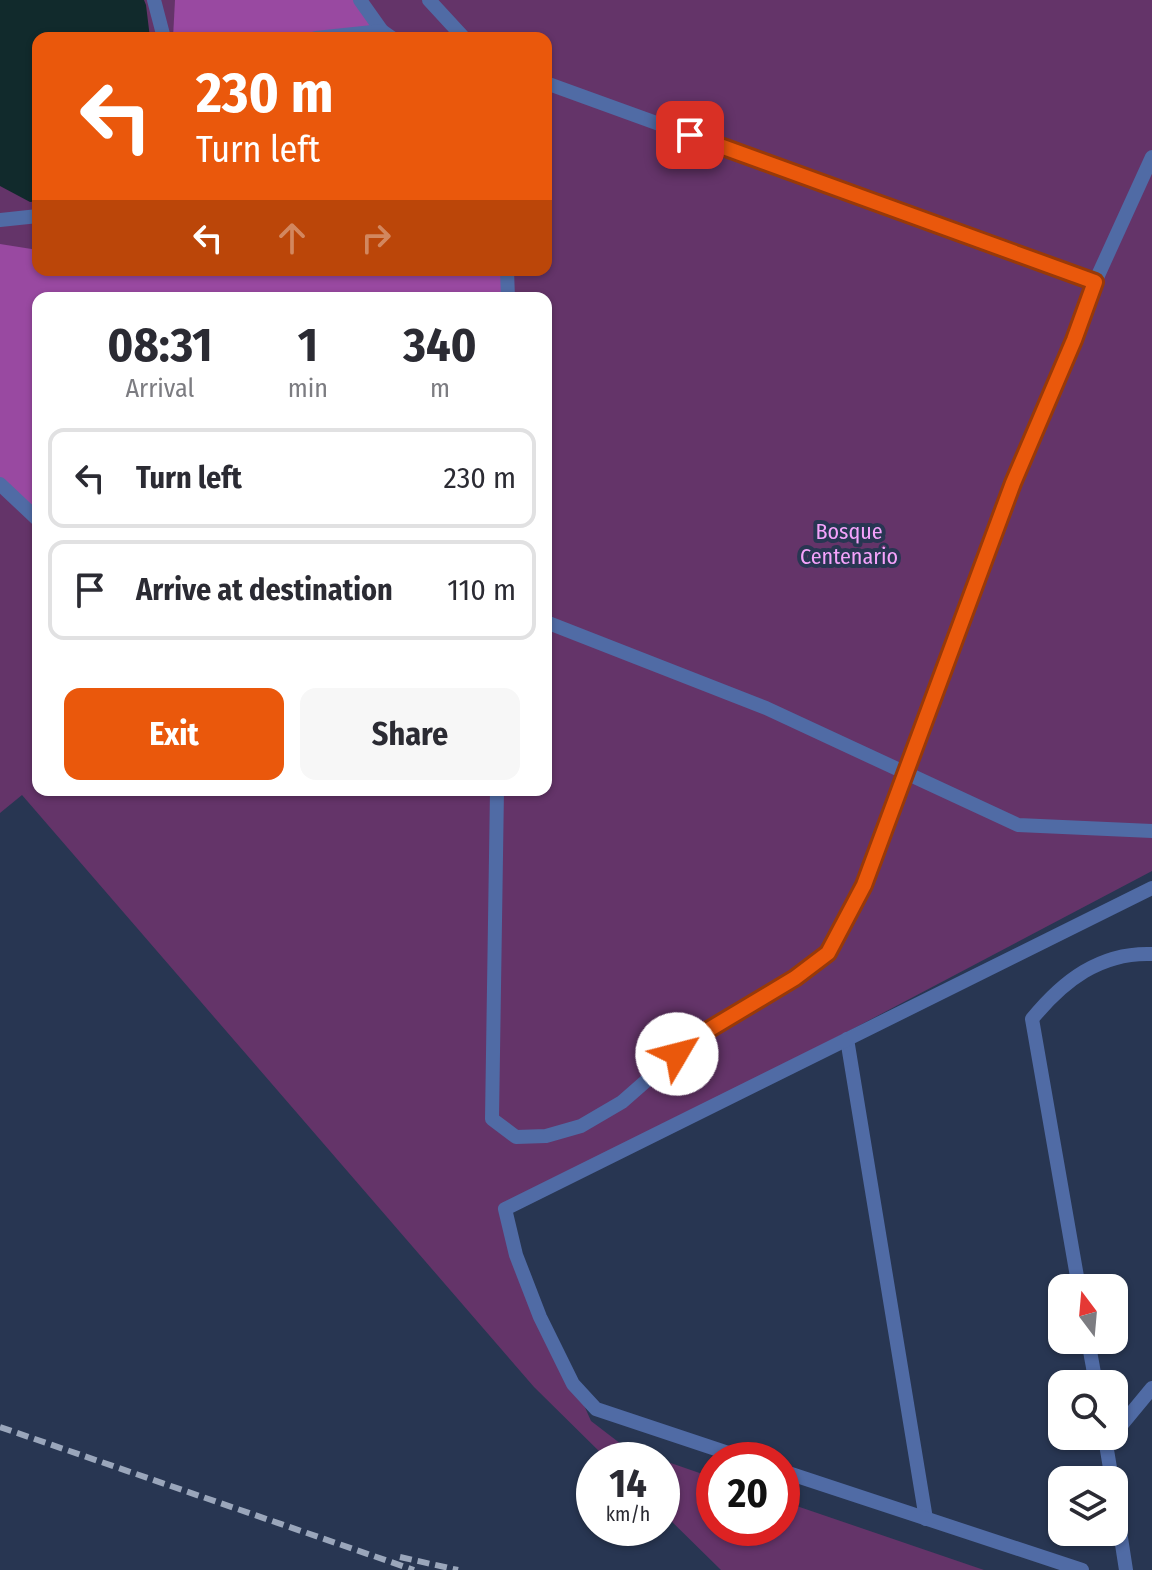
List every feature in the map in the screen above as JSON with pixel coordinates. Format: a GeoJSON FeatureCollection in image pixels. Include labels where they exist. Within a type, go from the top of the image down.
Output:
{"type":"FeatureCollection","features":[{"type":"Feature","properties":{"kind":"lane"},"geometry":{"type":"LineString","coordinates":[[154,0],[162,32]]}},
{"type":"Feature","properties":{"kind":"lane"},"geometry":{"type":"LineString","coordinates":[[360,0],[385,32]]}},
{"type":"Feature","properties":{"kind":"lane"},"geometry":{"type":"LineString","coordinates":[[429,0],[458,32]]}},
{"type":"Feature","properties":{"kind":"lane"},"geometry":{"type":"LineString","coordinates":[[552,85],[1095,282]]}},
{"type":"Feature","properties":{"kind":"lane"},"geometry":{"type":"LineString","coordinates":[[497,796],[492,1119],[516,1137],[546,1136],[581,1126],[622,1102],[695,1038],[795,978],[828,953],[864,885],[1013,483],[1074,340],[1095,282],[1152,157]]}},
{"type":"Feature","properties":{"kind":"lane"},"geometry":{"type":"LineString","coordinates":[[0,220],[32,217]]}},
{"type":"Feature","properties":{"kind":"lane"},"geometry":{"type":"LineString","coordinates":[[0,484],[32,514]]}},
{"type":"Feature","properties":{"kind":"lane"},"geometry":{"type":"LineString","coordinates":[[552,624],[766,708],[1018,825],[1152,831]]}},
{"type":"Feature","properties":{"kind":"lane"},"geometry":{"type":"LineString","coordinates":[[696,1442],[596,1409],[573,1384],[540,1317],[516,1255],[505,1209],[1152,888]]}},
{"type":"Feature","properties":{"kind":"lane"},"geometry":{"type":"LineString","coordinates":[[1077,1274],[1032,1019],[1057,988],[1086,969],[1136,953],[1152,954]]}},
{"type":"Feature","properties":{"kind":"lane"},"geometry":{"type":"LineString","coordinates":[[847,1039],[926,1519]]}},
{"type":"Feature","properties":{"kind":"lane"},"geometry":{"type":"LineString","coordinates":[[1128,1415],[1152,1388]]}},
{"type":"Feature","properties":{"kind":"lane"},"geometry":{"type":"LineString","coordinates":[[800,1477],[1082,1570]]}},
{"type":"Feature","properties":{"kind":"lane"},"geometry":{"type":"LineString","coordinates":[[1122,1546],[1126,1570]]}},
{"type":"Feature","properties":{"kind":"green space","name":"Bosque Centenario"},"geometry":{"type":"Polygon","coordinates":[[[0,0],[1152,0],[1152,871],[500,1215],[591,1421],[618,1442],[590,1442],[534,1387],[22,795],[0,813],[0,0]]]}},
{"type":"Feature","properties":{"kind":"green space"},"geometry":{"type":"Polygon","coordinates":[[[680,1466],[696,1472],[696,1545],[680,1530],[680,1466]]]}},
{"type":"Feature","properties":{"kind":"green space"},"geometry":{"type":"Polygon","coordinates":[[[800,1507],[984,1570],[721,1570],[697,1546],[800,1546],[800,1507]]]}},
{"type":"Feature","properties":{"kind":"shaded area"},"geometry":{"type":"Polygon","coordinates":[[[0,0],[144,0],[149,32],[32,32],[32,202],[0,186],[0,0]]]}},
{"type":"Feature","properties":{"kind":"shaded area"},"geometry":{"type":"Polygon","coordinates":[[[175,0],[365,0],[390,32],[173,32],[175,0]]]}},
{"type":"Feature","properties":{"kind":"shaded area"},"geometry":{"type":"Polygon","coordinates":[[[0,244],[32,249],[32,276],[510,276],[510,292],[32,292],[32,523],[0,491],[0,244]]]}},
{"type":"Feature","properties":{"kind":"railway"},"geometry":{"type":"LineString","coordinates":[[0,1427],[414,1570]]}},
{"type":"Feature","properties":{"kind":"railway"},"geometry":{"type":"LineString","coordinates":[[400,1557],[458,1570]]}},
{"type":"Feature","properties":{"kind":"route"},"geometry":{"type":"LineString","coordinates":[[677,1054],[695,1038],[795,978],[828,953],[864,885],[1013,483],[1074,340],[1095,282],[690,135]]}}]}
